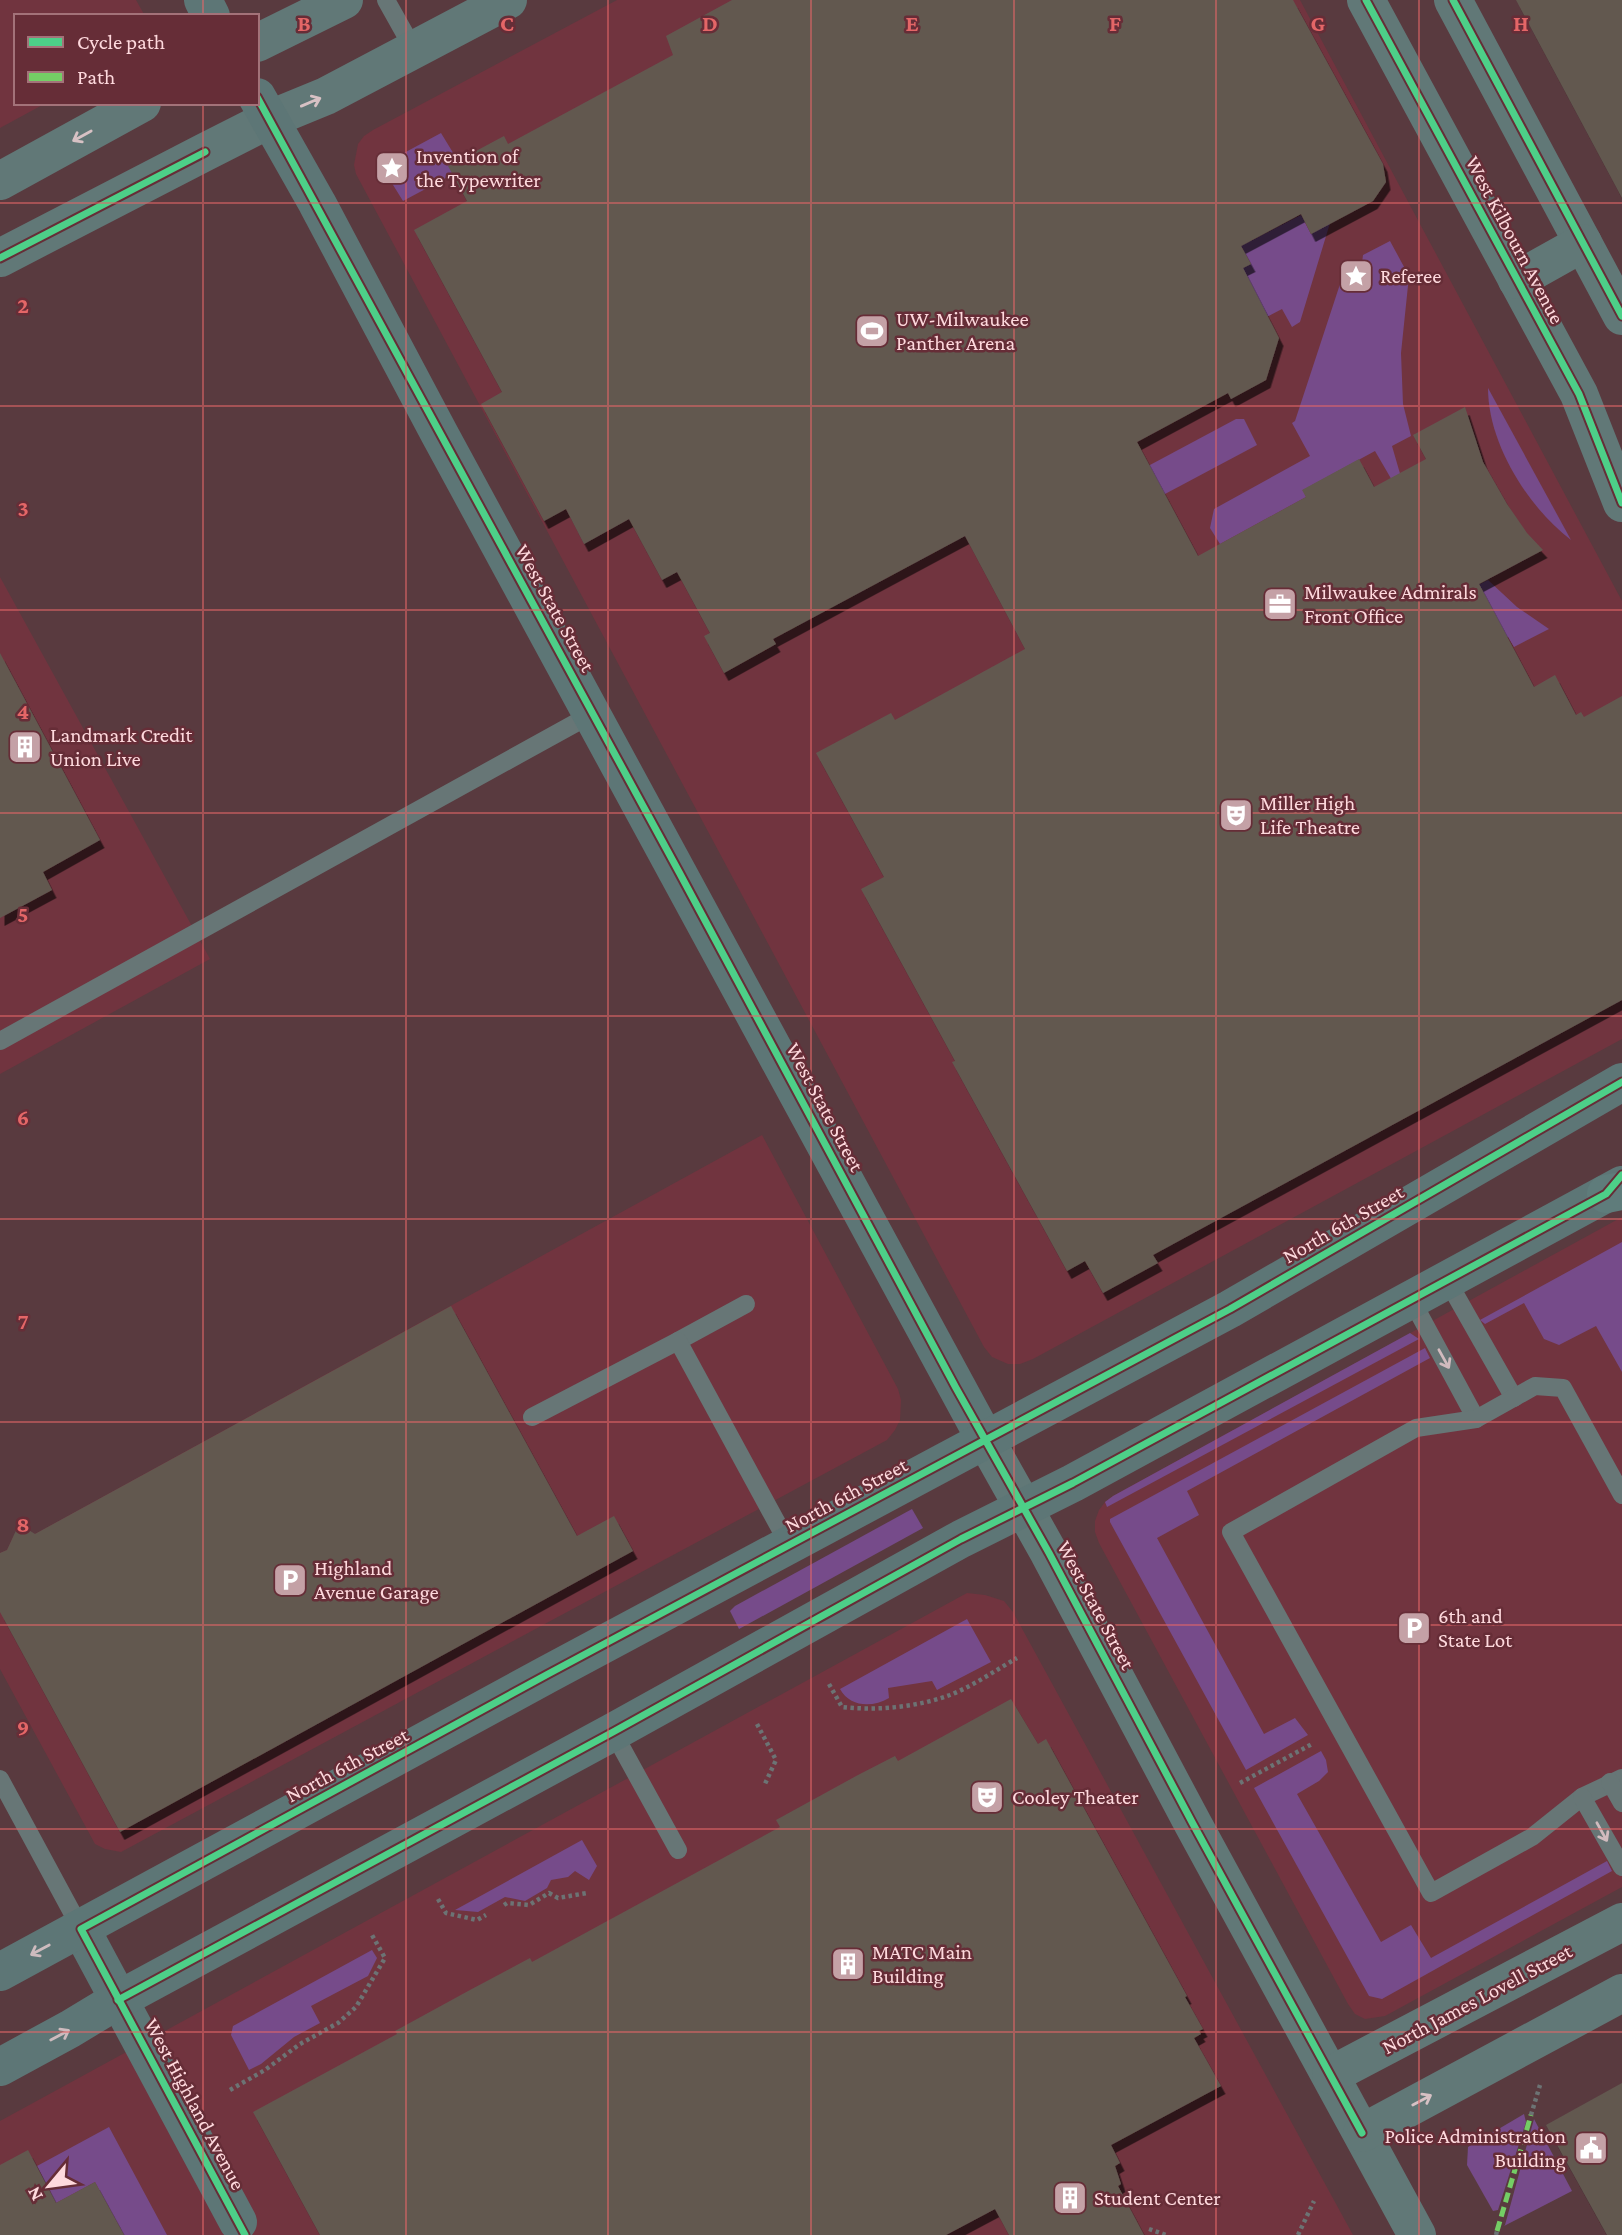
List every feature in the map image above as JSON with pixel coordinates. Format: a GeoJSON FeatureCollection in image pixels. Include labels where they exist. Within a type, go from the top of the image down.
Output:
{"type":"FeatureCollection","features":[{"type":"Feature","properties":{"kind":"main road","name":"West State Street"},"geometry":{"type":"LineString","coordinates":[[264,108],[985,1439]]}},
{"type":"Feature","properties":{"kind":"main road","name":"North 6th Street"},"geometry":{"type":"LineString","coordinates":[[0,1972],[1230,1309],[1622,1082]]}},
{"type":"Feature","properties":{"kind":"main road"},"geometry":{"type":"LineString","coordinates":[[0,2067],[961,1539],[1024,1508],[1618,1186]]}},
{"type":"Feature","properties":{"kind":"main road","name":"West Highland Avenue"},"geometry":{"type":"LineString","coordinates":[[81,1929],[238,2222]]}},
{"type":"Feature","properties":{"kind":"street"},"geometry":{"type":"LineString","coordinates":[[259,42],[344,0]]}},
{"type":"Feature","properties":{"kind":"street"},"geometry":{"type":"LineString","coordinates":[[0,258],[264,108],[326,96],[508,0]]}},
{"type":"Feature","properties":{"kind":"street","name":"West Kilbourn Avenue"},"geometry":{"type":"LineString","coordinates":[[1366,0],[1579,394],[1622,503]]}},
{"type":"Feature","properties":{"kind":"street"},"geometry":{"type":"LineString","coordinates":[[1453,0],[1622,316]]}},
{"type":"Feature","properties":{"kind":"street"},"geometry":{"type":"LineString","coordinates":[[0,181],[138,105]]}},
{"type":"Feature","properties":{"kind":"street"},"geometry":{"type":"LineString","coordinates":[[1517,280],[1583,243]]}},
{"type":"Feature","properties":{"kind":"street","name":"West State Street"},"geometry":{"type":"LineString","coordinates":[[985,1439],[1417,2235]]}},
{"type":"Feature","properties":{"kind":"street","name":"North James Lovell Street"},"geometry":{"type":"LineString","coordinates":[[1331,2076],[1622,1922]]}},
{"type":"Feature","properties":{"kind":"street"},"geometry":{"type":"LineString","coordinates":[[1362,2133],[1622,1993]]}},
{"type":"Feature","properties":{"kind":"lane"},"geometry":{"type":"LineString","coordinates":[[386,0],[414,50]]}},
{"type":"Feature","properties":{"kind":"lane"},"geometry":{"type":"LineString","coordinates":[[0,1041],[592,713]]}},
{"type":"Feature","properties":{"kind":"lane"},"geometry":{"type":"LineString","coordinates":[[1447,1280],[1514,1398]]}},
{"type":"Feature","properties":{"kind":"lane"},"geometry":{"type":"LineString","coordinates":[[1411,1299],[1476,1419]]}},
{"type":"Feature","properties":{"kind":"lane"},"geometry":{"type":"LineString","coordinates":[[532,1417],[746,1304]]}},
{"type":"Feature","properties":{"kind":"lane"},"geometry":{"type":"LineString","coordinates":[[678,1341],[789,1545]]}},
{"type":"Feature","properties":{"kind":"lane"},"geometry":{"type":"LineString","coordinates":[[1622,1495],[1563,1388],[1535,1386],[1476,1419],[1416,1428],[1231,1532],[1431,1893],[1532,1837],[1582,1797],[1616,1780],[1622,1803]]}},
{"type":"Feature","properties":{"kind":"lane"},"geometry":{"type":"LineString","coordinates":[[612,1732],[678,1850]]}},
{"type":"Feature","properties":{"kind":"lane","name":"West Highland Avenue"},"geometry":{"type":"LineString","coordinates":[[0,1779],[81,1929]]}},
{"type":"Feature","properties":{"kind":"lane"},"geometry":{"type":"LineString","coordinates":[[1582,1797],[1622,1867]]}},
{"type":"Feature","properties":{"kind":"path"},"geometry":{"type":"LineString","coordinates":[[829,1684],[842,1707],[862,1709],[917,1704],[952,1695],[1017,1658]]}},
{"type":"Feature","properties":{"kind":"path"},"geometry":{"type":"LineString","coordinates":[[757,1724],[776,1760],[764,1786]]}},
{"type":"Feature","properties":{"kind":"path"},"geometry":{"type":"LineString","coordinates":[[1240,1783],[1340,1729]]}},
{"type":"Feature","properties":{"kind":"path"},"geometry":{"type":"LineString","coordinates":[[504,1905],[529,1905],[550,1893],[558,1898],[587,1893]]}},
{"type":"Feature","properties":{"kind":"path"},"geometry":{"type":"LineString","coordinates":[[438,1899],[446,1913],[477,1920],[486,1915]]}},
{"type":"Feature","properties":{"kind":"path"},"geometry":{"type":"LineString","coordinates":[[230,2090],[265,2070],[300,2044],[338,2023],[356,2007],[385,1958],[372,1935]]}},
{"type":"Feature","properties":{"kind":"path"},"geometry":{"type":"LineString","coordinates":[[1531,2115],[1541,2079]]}},
{"type":"Feature","properties":{"kind":"path"},"geometry":{"type":"LineString","coordinates":[[1298,2235],[1314,2200]]}},
{"type":"Feature","properties":{"kind":"path"},"geometry":{"type":"LineString","coordinates":[[1149,2229],[1166,2235]]}},
{"type":"Feature","properties":{"kind":"shaded area"},"geometry":{"type":"Polygon","coordinates":[[[0,0],[136,0],[144,14],[14,14],[14,105],[42,105],[0,128],[0,0]]]}},
{"type":"Feature","properties":{"kind":"shaded area"},"geometry":{"type":"Polygon","coordinates":[[[617,0],[1300,0],[1622,601],[1622,1039],[1033,1359],[1020,1364],[1008,1364],[992,1357],[984,1347],[356,174],[354,165],[358,144],[373,130],[617,0]]]}},
{"type":"Feature","properties":{"kind":"shaded area"},"geometry":{"type":"Polygon","coordinates":[[[441,133],[463,169],[403,201],[385,172],[389,161],[441,133]]]}},
{"type":"Feature","properties":{"kind":"shaded area"},"geometry":{"type":"Polygon","coordinates":[[[1301,215],[1311,234],[1330,223],[1300,322],[1292,327],[1282,309],[1263,319],[1237,271],[1251,264],[1241,246],[1301,215]]]}},
{"type":"Feature","properties":{"kind":"shaded area"},"geometry":{"type":"Polygon","coordinates":[[[1390,241],[1409,276],[1401,353],[1403,404],[1411,436],[1392,446],[1401,477],[1393,482],[1375,451],[1303,490],[1306,497],[1220,544],[1210,528],[1214,509],[1310,456],[1292,423],[1295,421],[1343,275],[1358,289],[1368,284],[1371,279],[1362,263],[1363,255],[1390,241]]]}},
{"type":"Feature","properties":{"kind":"shaded area"},"geometry":{"type":"Polygon","coordinates":[[[1488,388],[1571,540],[1540,510],[1513,473],[1495,431],[1488,388]]]}},
{"type":"Feature","properties":{"kind":"shaded area"},"geometry":{"type":"Polygon","coordinates":[[[1236,419],[1244,419],[1257,445],[1150,502],[1135,473],[1236,419]]]}},
{"type":"Feature","properties":{"kind":"shaded area"},"geometry":{"type":"Polygon","coordinates":[[[0,577],[210,959],[0,1074],[0,577]]]}},
{"type":"Feature","properties":{"kind":"shaded area"},"geometry":{"type":"Polygon","coordinates":[[[1488,580],[1517,607],[1549,629],[1514,647],[1508,637],[1412,689],[1470,589],[1488,580]]]}},
{"type":"Feature","properties":{"kind":"shaded area"},"geometry":{"type":"Polygon","coordinates":[[[762,1135],[898,1389],[901,1400],[900,1420],[887,1440],[121,1852],[95,1844],[0,1669],[0,1553],[7,1550],[13,1537],[19,1532],[35,1534],[762,1135]]]}},
{"type":"Feature","properties":{"kind":"shaded area","name":"6th and State Lot"},"geometry":{"type":"Polygon","coordinates":[[[1622,1217],[1622,1887],[1385,2016],[1365,2019],[1355,2014],[1348,2004],[1099,1543],[1095,1521],[1099,1510],[1113,1496],[1622,1217]]]}},
{"type":"Feature","properties":{"kind":"shaded area"},"geometry":{"type":"Polygon","coordinates":[[[1622,1242],[1622,1372],[1596,1326],[1559,1345],[1544,1339],[1524,1303],[1485,1324],[1480,1320],[1622,1242]]]}},
{"type":"Feature","properties":{"kind":"shaded area"},"geometry":{"type":"Polygon","coordinates":[[[1410,1333],[1419,1339],[1107,1507],[1105,1502],[1113,1496],[1410,1333]]]}},
{"type":"Feature","properties":{"kind":"shaded area"},"geometry":{"type":"Polygon","coordinates":[[[1425,1348],[1430,1358],[1187,1491],[1199,1515],[1157,1538],[1264,1734],[1295,1718],[1308,1735],[1246,1770],[1110,1519],[1425,1348]]]}},
{"type":"Feature","properties":{"kind":"shaded area"},"geometry":{"type":"Polygon","coordinates":[[[912,1509],[923,1528],[739,1629],[730,1611],[735,1606],[912,1509]]]}},
{"type":"Feature","properties":{"kind":"shaded area","name":"MATC Main Building"},"geometry":{"type":"Polygon","coordinates":[[[967,1593],[1004,1601],[1013,1612],[1353,2235],[0,2235],[0,2121],[967,1593]]]}},
{"type":"Feature","properties":{"kind":"shaded area"},"geometry":{"type":"Polygon","coordinates":[[[967,1619],[991,1662],[937,1690],[932,1681],[888,1688],[889,1698],[876,1703],[855,1702],[840,1689],[967,1619]]]}},
{"type":"Feature","properties":{"kind":"shaded area"},"geometry":{"type":"Polygon","coordinates":[[[1321,1751],[1328,1772],[1319,1781],[1297,1794],[1381,1942],[1411,1925],[1431,1958],[1607,1861],[1612,1871],[1382,1999],[1369,1996],[1254,1788],[1321,1751]]]}},
{"type":"Feature","properties":{"kind":"shaded area"},"geometry":{"type":"Polygon","coordinates":[[[582,1840],[597,1866],[589,1880],[575,1871],[568,1877],[551,1880],[547,1888],[525,1901],[505,1897],[478,1912],[455,1910],[582,1840]]]}},
{"type":"Feature","properties":{"kind":"shaded area"},"geometry":{"type":"Polygon","coordinates":[[[372,1950],[377,1958],[368,1976],[311,2006],[320,2023],[294,2037],[261,2064],[249,2070],[231,2035],[233,2026],[372,1950]]]}},
{"type":"Feature","properties":{"kind":"shaded area"},"geometry":{"type":"Polygon","coordinates":[[[1524,2114],[1526,2122],[1498,2210],[1493,2211],[1467,2165],[1468,2147],[1524,2114]]]}},
{"type":"Feature","properties":{"kind":"shaded area"},"geometry":{"type":"Polygon","coordinates":[[[1534,2119],[1572,2191],[1504,2226],[1505,2225],[1534,2119]]]}},
{"type":"Feature","properties":{"kind":"shaded area"},"geometry":{"type":"Polygon","coordinates":[[[109,2127],[167,2235],[124,2235],[95,2182],[56,2203],[37,2166],[109,2127]]]}},
{"type":"Feature","properties":{"kind":"building"},"geometry":{"type":"Polygon","coordinates":[[[732,0],[1293,0],[1383,164],[1386,182],[1373,201],[1311,234],[1301,214],[1241,246],[1251,264],[1243,268],[1279,338],[1266,380],[1231,399],[1228,393],[1137,442],[1198,556],[1306,497],[1302,490],[1359,459],[1374,487],[1426,459],[1413,435],[1465,407],[1483,462],[1507,504],[1527,533],[1543,550],[1479,584],[1534,687],[1555,675],[1576,715],[1581,712],[1584,717],[1622,696],[1622,1000],[1153,1255],[1158,1263],[1103,1293],[1085,1261],[1067,1271],[952,1062],[955,1061],[861,889],[884,877],[816,753],[891,713],[895,720],[1025,649],[965,536],[773,639],[776,644],[724,673],[704,636],[710,633],[677,572],[662,580],[629,519],[584,544],[566,509],[544,521],[481,404],[502,392],[414,230],[467,201],[448,166],[504,136],[508,144],[673,55],[666,36],[732,0]]]}},
{"type":"Feature","properties":{"kind":"building"},"geometry":{"type":"Polygon","coordinates":[[[1516,0],[1622,0],[1622,198],[1516,0]]]}},
{"type":"Feature","properties":{"kind":"building","name":"Landmark Credit Union Live"},"geometry":{"type":"Polygon","coordinates":[[[0,653],[100,840],[43,872],[52,890],[0,918],[0,653]]]}},
{"type":"Feature","properties":{"kind":"building","name":"Highland Avenue Garage"},"geometry":{"type":"Polygon","coordinates":[[[451,1306],[577,1536],[614,1516],[633,1551],[120,1832],[0,1612],[0,1553],[7,1550],[19,1524],[35,1534],[451,1306]]]}},
{"type":"Feature","properties":{"kind":"building","name":"MATC Main Building"},"geometry":{"type":"Polygon","coordinates":[[[1011,1699],[1038,1744],[1046,1739],[1187,1996],[1185,1997],[1203,2029],[1199,2031],[1201,2034],[1194,2038],[1221,2086],[1111,2145],[1120,2163],[1115,2166],[1121,2184],[1118,2186],[1144,2235],[1009,2235],[995,2209],[946,2235],[320,2235],[253,2112],[397,2034],[395,2031],[470,1990],[530,1958],[532,1962],[780,1827],[776,1820],[858,1775],[895,1756],[898,1761],[1011,1699]]]}},
{"type":"Feature","properties":{"kind":"building","name":"Police Administration Building"},"geometry":{"type":"Polygon","coordinates":[[[1622,2083],[1622,2235],[1607,2235],[1546,2125],[1622,2083]]]}},
{"type":"Feature","properties":{"kind":"building"},"geometry":{"type":"Polygon","coordinates":[[[28,2150],[56,2203],[95,2182],[124,2235],[0,2235],[0,2165],[28,2150]]]}},
{"type":"Feature","properties":{"kind":"marked path"},"geometry":{"type":"LineString","coordinates":[[1497,2231],[1531,2115]]}},
{"type":"Feature","properties":{"kind":"cycle path"},"geometry":{"type":"LineString","coordinates":[[1366,0],[1579,394],[1622,503]]}},
{"type":"Feature","properties":{"kind":"cycle path"},"geometry":{"type":"LineString","coordinates":[[1453,0],[1622,316]]}},
{"type":"Feature","properties":{"kind":"cycle path"},"geometry":{"type":"LineString","coordinates":[[259,101],[1362,2133]]}},
{"type":"Feature","properties":{"kind":"cycle path"},"geometry":{"type":"LineString","coordinates":[[0,258],[205,152]]}},
{"type":"Feature","properties":{"kind":"cycle path"},"geometry":{"type":"LineString","coordinates":[[245,2235],[81,1929],[548,1674],[1230,1309],[1622,1082]]}},
{"type":"Feature","properties":{"kind":"cycle path"},"geometry":{"type":"LineString","coordinates":[[118,2000],[613,1732],[961,1539],[1073,1483],[1606,1194],[1622,1175]]}},
{"type":"Feature","properties":{"kind":"place","name":"Invention of the Typewriter"},"geometry":{"type":"Point","coordinates":[392,168]}},
{"type":"Feature","properties":{"kind":"place","name":"Referee"},"geometry":{"type":"Point","coordinates":[1356,276]}},
{"type":"Feature","properties":{"kind":"place","name":"UW-Milwaukee Panther Arena"},"geometry":{"type":"Point","coordinates":[872,331]}},
{"type":"Feature","properties":{"kind":"place","name":"Milwaukee Admirals Front Office"},"geometry":{"type":"Point","coordinates":[1280,604]}},
{"type":"Feature","properties":{"kind":"place","name":"Landmark Credit Union Live"},"geometry":{"type":"Point","coordinates":[25,747]}},
{"type":"Feature","properties":{"kind":"place","name":"Miller High Life Theatre"},"geometry":{"type":"Point","coordinates":[1236,815]}},
{"type":"Feature","properties":{"kind":"place","name":"Highland Avenue Garage"},"geometry":{"type":"Point","coordinates":[290,1580]}},
{"type":"Feature","properties":{"kind":"place","name":"6th and State Lot"},"geometry":{"type":"Point","coordinates":[1414,1628]}},
{"type":"Feature","properties":{"kind":"place","name":"Cooley Theater"},"geometry":{"type":"Point","coordinates":[987,1797]}},
{"type":"Feature","properties":{"kind":"place","name":"MATC Main Building"},"geometry":{"type":"Point","coordinates":[848,1964]}},
{"type":"Feature","properties":{"kind":"place","name":"Police Administration Building"},"geometry":{"type":"Point","coordinates":[1591,2148]}},
{"type":"Feature","properties":{"kind":"place","name":"Student Center"},"geometry":{"type":"Point","coordinates":[1070,2198]}}]}
